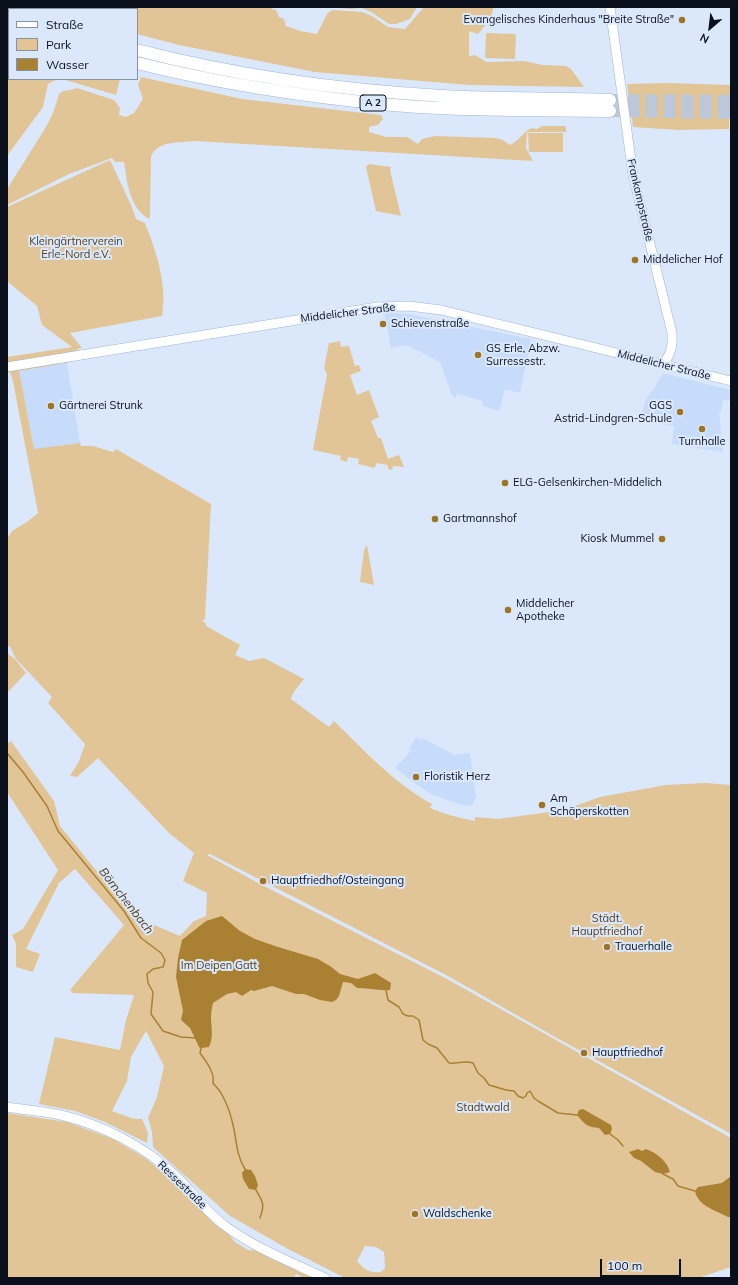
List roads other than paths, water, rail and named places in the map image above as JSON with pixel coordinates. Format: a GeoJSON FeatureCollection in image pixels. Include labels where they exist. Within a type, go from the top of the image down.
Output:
{"type":"FeatureCollection","features":[{"type":"Feature","properties":{"kind":"highway","name":"A 2"},"geometry":{"type":"LineString","coordinates":[[138,50],[235,72],[329,86],[442,96],[610,106],[458,109],[394,105],[327,98],[232,83],[138,63]]}},
{"type":"Feature","properties":{"kind":"street","name":"Frankampstraße"},"geometry":{"type":"LineString","coordinates":[[610,7],[633,175],[672,333],[672,347],[669,356],[663,364]]}},
{"type":"Feature","properties":{"kind":"street","name":"Middelicher Straße"},"geometry":{"type":"LineString","coordinates":[[7,367],[377,307],[409,306],[441,310],[731,381]]}},
{"type":"Feature","properties":{"kind":"street","name":"Ressestraße"},"geometry":{"type":"LineString","coordinates":[[7,1107],[61,1115],[89,1124],[118,1136],[146,1152],[174,1174],[214,1216],[235,1233],[262,1248],[325,1278]]}},
{"type":"Feature","properties":{"kind":"water"},"geometry":{"type":"Polygon","coordinates":[[[222,916],[240,931],[255,939],[318,959],[340,974],[358,979],[375,973],[391,983],[390,990],[357,988],[351,983],[343,982],[339,996],[332,1002],[320,1000],[304,994],[296,994],[272,986],[254,991],[251,990],[242,996],[236,992],[227,994],[213,1003],[211,1015],[211,1043],[209,1047],[201,1049],[190,1028],[181,1020],[183,1011],[176,977],[178,958],[182,940],[206,921],[222,916]]]}},
{"type":"Feature","properties":{"kind":"water"},"geometry":{"type":"Polygon","coordinates":[[[583,1109],[611,1125],[612,1129],[610,1134],[605,1135],[599,1128],[588,1126],[584,1123],[577,1115],[579,1110],[583,1109]]]}},
{"type":"Feature","properties":{"kind":"water"},"geometry":{"type":"Polygon","coordinates":[[[638,1149],[642,1151],[646,1149],[658,1155],[667,1164],[670,1172],[663,1174],[655,1172],[641,1161],[634,1158],[629,1152],[638,1149]]]}},
{"type":"Feature","properties":{"kind":"water"},"geometry":{"type":"Polygon","coordinates":[[[245,1169],[251,1170],[255,1176],[258,1185],[256,1190],[249,1189],[243,1179],[242,1173],[245,1169]]]}},
{"type":"Feature","properties":{"kind":"water"},"geometry":{"type":"Polygon","coordinates":[[[731,1176],[731,1217],[728,1217],[703,1204],[695,1191],[698,1187],[722,1183],[731,1176]]]}},
{"type":"Feature","properties":{"kind":"waterway","name":"Börnchenbach"},"geometry":{"type":"LineString","coordinates":[[7,753],[23,772],[47,806],[58,831],[124,911],[141,938],[161,953],[165,960],[163,967],[153,969],[147,974],[148,983],[153,992],[151,1014],[163,1031],[181,1037],[196,1038]]}},
{"type":"Feature","properties":{"kind":"waterway"},"geometry":{"type":"LineString","coordinates":[[386,990],[388,1000],[399,1007],[403,1014],[413,1016],[419,1020],[423,1040],[437,1048],[449,1063],[473,1063],[478,1073],[489,1085],[514,1091],[518,1096],[523,1098],[530,1091],[534,1098],[558,1113],[577,1115]]}},
{"type":"Feature","properties":{"kind":"waterway"},"geometry":{"type":"LineString","coordinates":[[201,1049],[200,1053],[213,1075],[213,1083],[225,1100],[232,1121],[238,1153],[245,1169]]}},
{"type":"Feature","properties":{"kind":"waterway"},"geometry":{"type":"LineString","coordinates":[[610,1134],[623,1146]]}},
{"type":"Feature","properties":{"kind":"waterway"},"geometry":{"type":"LineString","coordinates":[[663,1174],[673,1179],[678,1186],[695,1191]]}},
{"type":"Feature","properties":{"kind":"waterway"},"geometry":{"type":"LineString","coordinates":[[256,1190],[262,1203],[260,1218]]}},
{"type":"Feature","properties":{"kind":"tunnel"},"geometry":{"type":"LineString","coordinates":[[610,100],[731,101]]}},
{"type":"Feature","properties":{"kind":"tunnel"},"geometry":{"type":"LineString","coordinates":[[610,111],[731,113]]}},
{"type":"Feature","properties":{"kind":"place","name":"Evangelisches Kinderhaus \"Breite Straße\""},"geometry":{"type":"Point","coordinates":[682,20]}},
{"type":"Feature","properties":{"kind":"place","name":"Middelicher Hof"},"geometry":{"type":"Point","coordinates":[635,260]}},
{"type":"Feature","properties":{"kind":"place","name":"Schievenstraße"},"geometry":{"type":"Point","coordinates":[383,324]}},
{"type":"Feature","properties":{"kind":"place","name":"GS Erle, Abzw. Surressestr."},"geometry":{"type":"Point","coordinates":[478,355]}},
{"type":"Feature","properties":{"kind":"place","name":"Gärtnerei Strunk"},"geometry":{"type":"Point","coordinates":[51,406]}},
{"type":"Feature","properties":{"kind":"place","name":"GGS Astrid-Lindgren-Schule"},"geometry":{"type":"Point","coordinates":[680,412]}},
{"type":"Feature","properties":{"kind":"place","name":"Turnhalle"},"geometry":{"type":"Point","coordinates":[702,429]}},
{"type":"Feature","properties":{"kind":"place","name":"ELG-Gelsenkirchen-Middelich"},"geometry":{"type":"Point","coordinates":[505,483]}},
{"type":"Feature","properties":{"kind":"place","name":"Gartmannshof"},"geometry":{"type":"Point","coordinates":[435,519]}},
{"type":"Feature","properties":{"kind":"place","name":"Kiosk Mummel"},"geometry":{"type":"Point","coordinates":[662,539]}},
{"type":"Feature","properties":{"kind":"place","name":"Middelicher Apotheke"},"geometry":{"type":"Point","coordinates":[508,610]}},
{"type":"Feature","properties":{"kind":"place","name":"Floristik Herz"},"geometry":{"type":"Point","coordinates":[416,777]}},
{"type":"Feature","properties":{"kind":"place","name":"Am Schäperskotten"},"geometry":{"type":"Point","coordinates":[542,805]}},
{"type":"Feature","properties":{"kind":"place","name":"Hauptfriedhof/Osteingang"},"geometry":{"type":"Point","coordinates":[263,881]}},
{"type":"Feature","properties":{"kind":"place","name":"Trauerhalle"},"geometry":{"type":"Point","coordinates":[607,947]}},
{"type":"Feature","properties":{"kind":"place","name":"Hauptfriedhof"},"geometry":{"type":"Point","coordinates":[584,1053]}},
{"type":"Feature","properties":{"kind":"place","name":"Waldschenke"},"geometry":{"type":"Point","coordinates":[415,1214]}},
{"type":"Feature","properties":{"kind":"park label","name":"Kleingärtnerverein Erle-Nord e.V."},"geometry":{"type":"Point","coordinates":[76,248]}},
{"type":"Feature","properties":{"kind":"park label","name":"Städt. Hauptfriedhof"},"geometry":{"type":"Point","coordinates":[607,925]}},
{"type":"Feature","properties":{"kind":"park label","name":"Im Deipen Gatt"},"geometry":{"type":"Point","coordinates":[219,966]}},
{"type":"Feature","properties":{"kind":"park label","name":"Stadtwald"},"geometry":{"type":"Point","coordinates":[483,1108]}}]}
